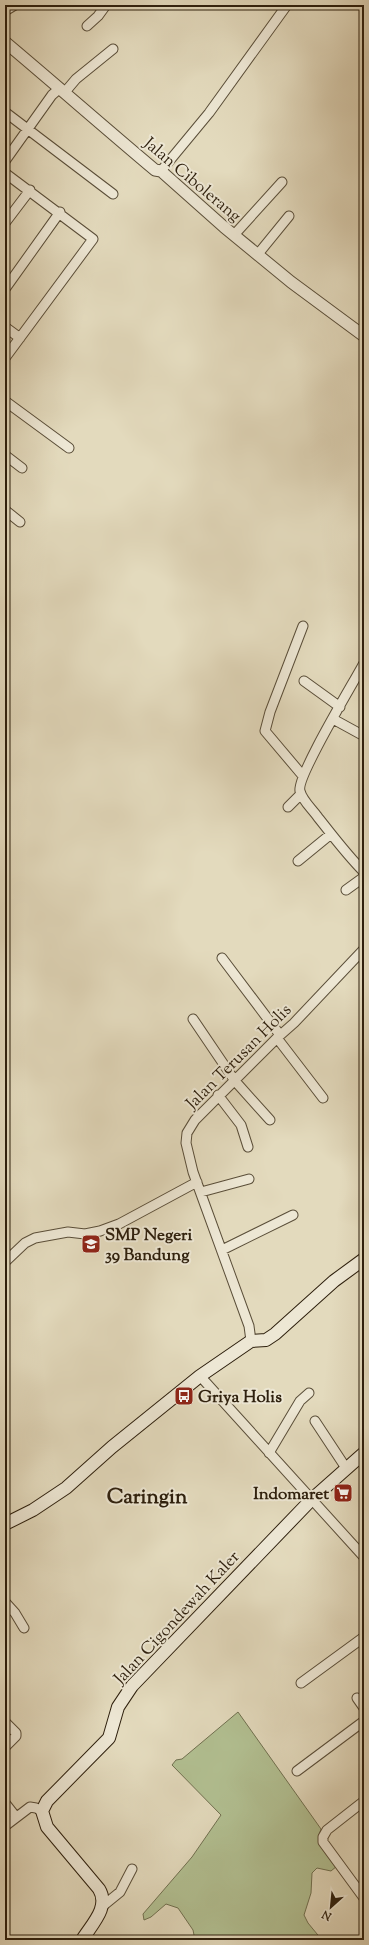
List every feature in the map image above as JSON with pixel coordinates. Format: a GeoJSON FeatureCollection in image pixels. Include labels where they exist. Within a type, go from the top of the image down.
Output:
{"type":"FeatureCollection","features":[{"type":"Feature","properties":{"kind":"main road"},"geometry":{"type":"LineString","coordinates":[[5,1524],[33,1510],[61,1492],[112,1447],[200,1376],[251,1341],[266,1340],[275,1334],[334,1281],[364,1259]]}},
{"type":"Feature","properties":{"kind":"main road","name":"Jalan Cigondewah Kaler"},"geometry":{"type":"LineString","coordinates":[[42,1811],[51,1796],[109,1738],[118,1706],[132,1686],[310,1500],[364,1453]]}},
{"type":"Feature","properties":{"kind":"main road"},"geometry":{"type":"LineString","coordinates":[[42,1811],[47,1827],[99,1889],[103,1897],[104,1905],[82,1940]]}},
{"type":"Feature","properties":{"kind":"street"},"geometry":{"type":"LineString","coordinates":[[87,26],[98,16],[106,5]]}},
{"type":"Feature","properties":{"kind":"street"},"geometry":{"type":"LineString","coordinates":[[161,171],[209,114],[288,5]]}},
{"type":"Feature","properties":{"kind":"street","name":"Jalan Cibolerang"},"geometry":{"type":"LineString","coordinates":[[5,42],[63,90],[143,160],[155,170],[161,171],[234,235],[291,282],[364,336]]}},
{"type":"Feature","properties":{"kind":"street"},"geometry":{"type":"LineString","coordinates":[[5,161],[52,96],[63,90],[113,49]]}},
{"type":"Feature","properties":{"kind":"street"},"geometry":{"type":"LineString","coordinates":[[5,112],[113,194]]}},
{"type":"Feature","properties":{"kind":"street"},"geometry":{"type":"LineString","coordinates":[[5,173],[60,212],[93,238],[5,358]]}},
{"type":"Feature","properties":{"kind":"street"},"geometry":{"type":"LineString","coordinates":[[234,235],[282,182]]}},
{"type":"Feature","properties":{"kind":"street"},"geometry":{"type":"LineString","coordinates":[[5,223],[30,190]]}},
{"type":"Feature","properties":{"kind":"street"},"geometry":{"type":"LineString","coordinates":[[5,289],[60,212]]}},
{"type":"Feature","properties":{"kind":"street"},"geometry":{"type":"LineString","coordinates":[[258,254],[288,216]]}},
{"type":"Feature","properties":{"kind":"street"},"geometry":{"type":"LineString","coordinates":[[5,327],[20,338]]}},
{"type":"Feature","properties":{"kind":"street"},"geometry":{"type":"LineString","coordinates":[[5,402],[69,448]]}},
{"type":"Feature","properties":{"kind":"street"},"geometry":{"type":"LineString","coordinates":[[5,456],[22,468]]}},
{"type":"Feature","properties":{"kind":"street"},"geometry":{"type":"LineString","coordinates":[[5,510],[20,522]]}},
{"type":"Feature","properties":{"kind":"street"},"geometry":{"type":"LineString","coordinates":[[303,626],[270,712],[265,731],[303,776]]}},
{"type":"Feature","properties":{"kind":"street"},"geometry":{"type":"LineString","coordinates":[[364,663],[303,776],[299,788],[301,794],[346,854],[364,872]]}},
{"type":"Feature","properties":{"kind":"street"},"geometry":{"type":"LineString","coordinates":[[304,680],[340,707]]}},
{"type":"Feature","properties":{"kind":"street"},"geometry":{"type":"LineString","coordinates":[[334,719],[364,736]]}},
{"type":"Feature","properties":{"kind":"street"},"geometry":{"type":"LineString","coordinates":[[288,807],[301,794]]}},
{"type":"Feature","properties":{"kind":"street"},"geometry":{"type":"LineString","coordinates":[[298,861],[331,834]]}},
{"type":"Feature","properties":{"kind":"street"},"geometry":{"type":"LineString","coordinates":[[346,890],[364,877]]}},
{"type":"Feature","properties":{"kind":"street","name":"Jalan Terusan Holis"},"geometry":{"type":"LineString","coordinates":[[251,1341],[249,1326],[187,1151],[187,1133],[199,1114],[235,1081],[278,1036],[298,1019],[364,949]]}},
{"type":"Feature","properties":{"kind":"street"},"geometry":{"type":"LineString","coordinates":[[222,958],[323,1098]]}},
{"type":"Feature","properties":{"kind":"street"},"geometry":{"type":"LineString","coordinates":[[193,1019],[235,1081],[270,1120]]}},
{"type":"Feature","properties":{"kind":"street"},"geometry":{"type":"LineString","coordinates":[[218,1095],[240,1125],[248,1147]]}},
{"type":"Feature","properties":{"kind":"street"},"geometry":{"type":"LineString","coordinates":[[201,1192],[249,1179]]}},
{"type":"Feature","properties":{"kind":"street"},"geometry":{"type":"LineString","coordinates":[[5,1262],[25,1243],[35,1238],[68,1232],[85,1234],[100,1231],[119,1224],[197,1182]]}},
{"type":"Feature","properties":{"kind":"street"},"geometry":{"type":"LineString","coordinates":[[222,1250],[293,1215]]}},
{"type":"Feature","properties":{"kind":"street"},"geometry":{"type":"LineString","coordinates":[[200,1376],[310,1500],[364,1557]]}},
{"type":"Feature","properties":{"kind":"street"},"geometry":{"type":"LineString","coordinates":[[269,1453],[300,1401],[310,1393]]}},
{"type":"Feature","properties":{"kind":"street"},"geometry":{"type":"LineString","coordinates":[[315,1421],[346,1468]]}},
{"type":"Feature","properties":{"kind":"street"},"geometry":{"type":"LineString","coordinates":[[5,1602],[15,1613],[24,1628]]}},
{"type":"Feature","properties":{"kind":"street"},"geometry":{"type":"LineString","coordinates":[[301,1683],[364,1637]]}},
{"type":"Feature","properties":{"kind":"street"},"geometry":{"type":"LineString","coordinates":[[357,1698],[364,1708]]}},
{"type":"Feature","properties":{"kind":"street"},"geometry":{"type":"LineString","coordinates":[[297,1771],[364,1721]]}},
{"type":"Feature","properties":{"kind":"street"},"geometry":{"type":"LineString","coordinates":[[5,1722],[16,1733],[16,1736],[5,1746]]}},
{"type":"Feature","properties":{"kind":"street"},"geometry":{"type":"LineString","coordinates":[[364,1802],[328,1830],[323,1837],[323,1842],[364,1898]]}},
{"type":"Feature","properties":{"kind":"street"},"geometry":{"type":"LineString","coordinates":[[5,1803],[16,1817]]}},
{"type":"Feature","properties":{"kind":"street"},"geometry":{"type":"LineString","coordinates":[[5,1826],[30,1807],[42,1811]]}},
{"type":"Feature","properties":{"kind":"street"},"geometry":{"type":"LineString","coordinates":[[104,1905],[120,1892],[132,1869]]}},
{"type":"Feature","properties":{"kind":"green space"},"geometry":{"type":"Polygon","coordinates":[[[238,1712],[321,1829],[319,1835],[337,1866],[331,1871],[317,1868],[312,1873],[311,1893],[304,1915],[308,1923],[322,1940],[195,1940],[193,1930],[178,1908],[166,1904],[151,1917],[144,1920],[143,1914],[192,1857],[221,1815],[172,1765],[176,1760],[182,1759],[238,1712]]]}},
{"type":"Feature","properties":{"kind":"place","name":"SMP Negeri 39 Bandung"},"geometry":{"type":"Point","coordinates":[91,1244]}},
{"type":"Feature","properties":{"kind":"place","name":"Griya Holis"},"geometry":{"type":"Point","coordinates":[184,1396]}},
{"type":"Feature","properties":{"kind":"place","name":"Indomaret"},"geometry":{"type":"Point","coordinates":[343,1493]}},
{"type":"Feature","properties":{"kind":"district","name":"Caringin"},"geometry":{"type":"Point","coordinates":[147,1496]}}]}
